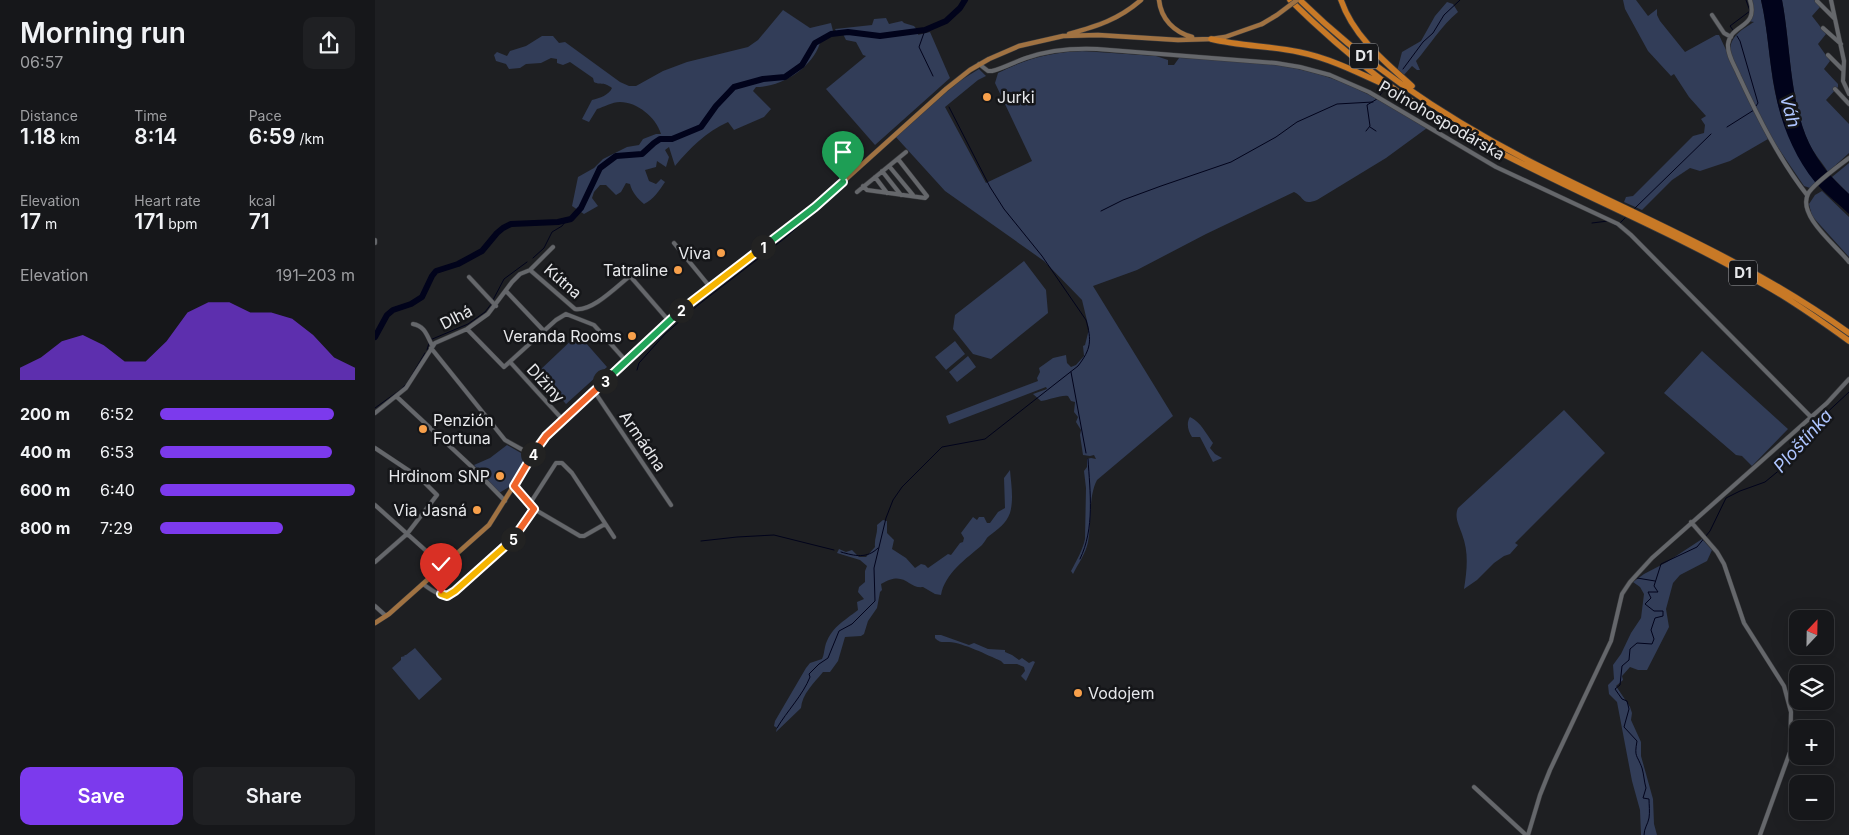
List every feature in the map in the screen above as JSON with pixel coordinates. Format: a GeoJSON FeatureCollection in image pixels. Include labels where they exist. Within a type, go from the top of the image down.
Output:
{"type":"FeatureCollection","features":[{"type":"Feature","properties":{"kind":"highway","name":"D1"},"geometry":{"type":"LineString","coordinates":[[1290,0],[1396,90],[1465,135],[1561,184],[1693,247],[1761,283],[1814,316],[1849,341]]}},
{"type":"Feature","properties":{"kind":"highway","name":"D1"},"geometry":{"type":"LineString","coordinates":[[1298,0],[1352,47],[1433,105],[1470,128],[1538,166],[1707,246],[1803,301],[1849,333]]}},
{"type":"Feature","properties":{"kind":"highway"},"geometry":{"type":"LineString","coordinates":[[1341,0],[1350,20],[1361,35],[1383,60],[1433,105]]}},
{"type":"Feature","properties":{"kind":"highway"},"geometry":{"type":"LineString","coordinates":[[1211,39],[1311,55],[1351,69],[1396,90]]}},
{"type":"Feature","properties":{"kind":"main road"},"geometry":{"type":"LineString","coordinates":[[375,623],[386,616],[489,525],[532,455],[546,436],[563,420],[669,321],[833,192],[946,88],[979,64],[1019,46],[1063,36],[1112,20],[1131,9],[1141,0]]}},
{"type":"Feature","properties":{"kind":"main road"},"geometry":{"type":"LineString","coordinates":[[1159,0],[1162,14],[1171,26],[1180,33],[1195,38]]}},
{"type":"Feature","properties":{"kind":"main road"},"geometry":{"type":"LineString","coordinates":[[1063,36],[1098,35],[1178,40],[1211,39],[1234,34],[1262,24],[1298,0]]}},
{"type":"Feature","properties":{"kind":"street"},"geometry":{"type":"LineString","coordinates":[[1750,0],[1751,18],[1731,37],[1728,44],[1729,54],[1768,136],[1807,195]]}},
{"type":"Feature","properties":{"kind":"street"},"geometry":{"type":"LineString","coordinates":[[1817,0],[1835,19]]}},
{"type":"Feature","properties":{"kind":"street"},"geometry":{"type":"LineString","coordinates":[[1831,0],[1844,61],[1843,81],[1849,94]]}},
{"type":"Feature","properties":{"kind":"street"},"geometry":{"type":"LineString","coordinates":[[1712,14],[1724,33],[1731,37]]}},
{"type":"Feature","properties":{"kind":"street"},"geometry":{"type":"LineString","coordinates":[[1823,28],[1841,44]]}},
{"type":"Feature","properties":{"kind":"street","name":"Poľnohospodárska"},"geometry":{"type":"LineString","coordinates":[[979,64],[986,70],[992,71],[1038,54],[1057,50],[1088,48],[1284,64],[1321,72],[1353,84],[1381,98],[1497,167],[1617,224],[1631,235],[1811,417]]}},
{"type":"Feature","properties":{"kind":"street"},"geometry":{"type":"LineString","coordinates":[[1829,55],[1843,70]]}},
{"type":"Feature","properties":{"kind":"street"},"geometry":{"type":"LineString","coordinates":[[1835,89],[1849,104]]}},
{"type":"Feature","properties":{"kind":"street"},"geometry":{"type":"LineString","coordinates":[[857,192],[906,152]]}},
{"type":"Feature","properties":{"kind":"street"},"geometry":{"type":"LineString","coordinates":[[1849,158],[1807,195],[1806,204],[1809,215],[1849,262]]}},
{"type":"Feature","properties":{"kind":"street"},"geometry":{"type":"LineString","coordinates":[[863,186],[867,190],[925,198],[927,196],[898,159]]}},
{"type":"Feature","properties":{"kind":"street"},"geometry":{"type":"LineString","coordinates":[[889,166],[912,195]]}},
{"type":"Feature","properties":{"kind":"street"},"geometry":{"type":"LineString","coordinates":[[882,171],[901,195]]}},
{"type":"Feature","properties":{"kind":"street"},"geometry":{"type":"LineString","coordinates":[[875,177],[887,193]]}},
{"type":"Feature","properties":{"kind":"street"},"geometry":{"type":"LineString","coordinates":[[912,195],[921,188]]}},
{"type":"Feature","properties":{"kind":"street"},"geometry":{"type":"LineString","coordinates":[[674,243],[710,287]]}},
{"type":"Feature","properties":{"kind":"street","name":"Dlhá"},"geometry":{"type":"LineString","coordinates":[[375,413],[408,385],[432,347],[438,341],[467,329],[488,314],[493,303],[520,274],[530,270],[553,247]]}},
{"type":"Feature","properties":{"kind":"street","name":"Kútna"},"geometry":{"type":"LineString","coordinates":[[530,270],[575,309],[583,310],[590,307],[630,276],[669,321]]}},
{"type":"Feature","properties":{"kind":"street"},"geometry":{"type":"LineString","coordinates":[[469,277],[493,303]]}},
{"type":"Feature","properties":{"kind":"street"},"geometry":{"type":"LineString","coordinates":[[506,291],[544,331]]}},
{"type":"Feature","properties":{"kind":"street"},"geometry":{"type":"LineString","coordinates":[[571,315],[575,309]]}},
{"type":"Feature","properties":{"kind":"street"},"geometry":{"type":"LineString","coordinates":[[467,329],[503,367],[511,363],[563,314],[571,315],[594,325],[626,361]]}},
{"type":"Feature","properties":{"kind":"street"},"geometry":{"type":"LineString","coordinates":[[413,324],[418,325],[424,330],[432,347],[506,441],[532,455]]}},
{"type":"Feature","properties":{"kind":"street","name":"Dlžiny"},"geometry":{"type":"LineString","coordinates":[[511,363],[563,420]]}},
{"type":"Feature","properties":{"kind":"street"},"geometry":{"type":"LineString","coordinates":[[1474,787],[1527,835],[1549,770],[1611,641],[1624,590],[1645,564],[1835,396],[1849,379]]}},
{"type":"Feature","properties":{"kind":"street","name":"Armádna"},"geometry":{"type":"LineString","coordinates":[[594,391],[671,505]]}},
{"type":"Feature","properties":{"kind":"street"},"geometry":{"type":"LineString","coordinates":[[396,396],[471,466],[505,501]]}},
{"type":"Feature","properties":{"kind":"street"},"geometry":{"type":"LineString","coordinates":[[375,448],[415,475],[437,494],[437,497],[407,534],[375,562]]}},
{"type":"Feature","properties":{"kind":"street"},"geometry":{"type":"LineString","coordinates":[[529,505],[555,463],[561,462],[572,473],[614,537]]}},
{"type":"Feature","properties":{"kind":"street"},"geometry":{"type":"LineString","coordinates":[[514,486],[534,509],[579,536],[584,536],[605,524]]}},
{"type":"Feature","properties":{"kind":"street"},"geometry":{"type":"LineString","coordinates":[[375,505],[443,566]]}},
{"type":"Feature","properties":{"kind":"street"},"geometry":{"type":"LineString","coordinates":[[423,584],[444,595],[451,594],[514,539],[534,509]]}},
{"type":"Feature","properties":{"kind":"street"},"geometry":{"type":"LineString","coordinates":[[1691,522],[1717,552],[1727,570],[1739,613],[1747,630],[1784,686],[1791,712],[1790,752],[1759,835]]}},
{"type":"Feature","properties":{"kind":"street"},"geometry":{"type":"LineString","coordinates":[[375,606],[386,616]]}},
{"type":"Feature","properties":{"kind":"shaded area"},"geometry":{"type":"Polygon","coordinates":[[[1623,0],[1636,0],[1648,16],[1657,9],[1660,21],[1685,52],[1719,35],[1768,139],[1730,161],[1700,171],[1690,168],[1672,180],[1642,210],[1624,202],[1626,197],[1633,196],[1693,136],[1704,133],[1705,125],[1701,119],[1706,116],[1689,97],[1674,74],[1671,76],[1648,51],[1625,9],[1623,0]]]}},
{"type":"Feature","properties":{"kind":"shaded area"},"geometry":{"type":"Polygon","coordinates":[[[1749,0],[1761,0],[1778,104],[1791,139],[1816,183],[1810,188],[1804,186],[1770,136],[1731,56],[1730,50],[1733,39],[1754,22],[1748,21],[1751,13],[1749,0]]]}},
{"type":"Feature","properties":{"kind":"shaded area"},"geometry":{"type":"Polygon","coordinates":[[[1782,0],[1815,0],[1820,7],[1812,16],[1826,34],[1818,44],[1830,61],[1824,69],[1838,84],[1838,87],[1826,100],[1849,124],[1849,153],[1828,172],[1813,151],[1802,126],[1791,73],[1782,0]]]}},
{"type":"Feature","properties":{"kind":"shaded area"},"geometry":{"type":"Polygon","coordinates":[[[1447,2],[1453,4],[1458,12],[1441,29],[1416,61],[1420,70],[1412,66],[1403,76],[1397,71],[1402,52],[1421,41],[1435,16],[1447,2]]]}},
{"type":"Feature","properties":{"kind":"shaded area"},"geometry":{"type":"Polygon","coordinates":[[[783,10],[810,28],[831,23],[833,31],[816,41],[820,43],[816,52],[803,68],[795,74],[776,84],[756,87],[753,91],[771,109],[764,117],[734,130],[728,122],[720,126],[699,141],[675,166],[669,147],[665,150],[669,157],[666,167],[657,161],[656,167],[645,170],[649,181],[656,184],[661,179],[665,182],[648,202],[644,204],[635,195],[630,184],[626,183],[621,192],[616,195],[606,185],[600,185],[592,198],[598,206],[584,214],[572,206],[578,177],[594,168],[603,159],[627,147],[639,145],[643,139],[661,134],[659,128],[650,116],[639,108],[620,102],[597,109],[589,122],[582,119],[592,100],[606,94],[612,88],[594,82],[593,78],[570,62],[563,65],[557,63],[557,59],[551,58],[541,63],[526,64],[520,68],[509,69],[506,64],[496,61],[494,55],[497,52],[507,56],[510,51],[526,46],[542,36],[553,36],[559,43],[565,42],[620,82],[629,86],[636,86],[663,71],[687,62],[748,47],[758,40],[783,10]]]}},
{"type":"Feature","properties":{"kind":"shaded area"},"geometry":{"type":"Polygon","coordinates":[[[886,18],[889,24],[902,21],[914,26],[919,32],[918,35],[930,32],[950,78],[875,145],[826,89],[866,56],[863,55],[856,42],[846,40],[842,32],[835,29],[872,25],[874,19],[886,18]]]}},
{"type":"Feature","properties":{"kind":"shaded area"},"geometry":{"type":"Polygon","coordinates":[[[1082,51],[1156,56],[1168,60],[1168,65],[1174,65],[1179,58],[1196,58],[1249,61],[1284,66],[1318,74],[1347,84],[1427,128],[1386,158],[1317,200],[1308,202],[1294,192],[1206,234],[1137,270],[1093,286],[1173,416],[1097,480],[1092,494],[1087,546],[1073,574],[1071,571],[1085,539],[1086,488],[1084,471],[1087,467],[1087,459],[1096,459],[1094,455],[1083,455],[1081,430],[1076,422],[1078,417],[1074,412],[1075,402],[1071,401],[1068,396],[1041,401],[1033,394],[1047,389],[1046,387],[949,424],[946,416],[1038,381],[1039,368],[1053,358],[1066,355],[1067,363],[1071,367],[1076,365],[1084,356],[1083,346],[1085,345],[1089,329],[1082,300],[1044,261],[945,191],[895,136],[958,82],[979,69],[986,76],[978,80],[945,107],[986,183],[1032,161],[995,83],[998,73],[1039,57],[1082,51]]]}},
{"type":"Feature","properties":{"kind":"shaded area"},"geometry":{"type":"Polygon","coordinates":[[[1849,163],[1849,194],[1832,177],[1849,163]]]}},
{"type":"Feature","properties":{"kind":"shaded area"},"geometry":{"type":"Polygon","coordinates":[[[1822,191],[1849,217],[1849,257],[1812,216],[1809,204],[1815,195],[1822,191]]]}},
{"type":"Feature","properties":{"kind":"shaded area"},"geometry":{"type":"Polygon","coordinates":[[[1024,261],[1046,290],[1048,313],[991,359],[973,354],[953,329],[955,315],[1024,261]]]}},
{"type":"Feature","properties":{"kind":"shaded area"},"geometry":{"type":"Polygon","coordinates":[[[578,334],[607,367],[566,404],[538,372],[578,334]]]}},
{"type":"Feature","properties":{"kind":"shaded area"},"geometry":{"type":"Polygon","coordinates":[[[955,341],[965,354],[946,370],[935,357],[955,341]]]}},
{"type":"Feature","properties":{"kind":"shaded area"},"geometry":{"type":"Polygon","coordinates":[[[1702,351],[1788,429],[1752,466],[1742,456],[1736,455],[1664,393],[1702,351]]]}},
{"type":"Feature","properties":{"kind":"shaded area"},"geometry":{"type":"Polygon","coordinates":[[[968,356],[976,367],[957,382],[949,372],[968,356]]]}},
{"type":"Feature","properties":{"kind":"shaded area"},"geometry":{"type":"Polygon","coordinates":[[[1564,410],[1605,453],[1515,543],[1518,545],[1510,554],[1494,563],[1477,580],[1464,589],[1467,554],[1458,524],[1458,508],[1564,410]]]}},
{"type":"Feature","properties":{"kind":"shaded area"},"geometry":{"type":"Polygon","coordinates":[[[1190,417],[1200,425],[1213,443],[1210,448],[1222,458],[1213,462],[1200,437],[1192,437],[1188,427],[1190,417]]]}},
{"type":"Feature","properties":{"kind":"shaded area"},"geometry":{"type":"Polygon","coordinates":[[[507,445],[528,457],[509,487],[499,493],[474,465],[490,458],[507,445]]]}},
{"type":"Feature","properties":{"kind":"shaded area"},"geometry":{"type":"Polygon","coordinates":[[[1010,470],[1012,502],[1008,517],[952,573],[943,587],[941,595],[896,578],[881,584],[882,590],[877,608],[868,621],[864,634],[861,636],[845,637],[838,661],[830,672],[823,672],[806,693],[801,708],[776,732],[775,721],[806,668],[810,663],[822,659],[830,635],[858,610],[857,602],[864,599],[858,592],[859,587],[865,582],[867,566],[860,560],[837,553],[839,549],[846,552],[852,550],[859,557],[866,557],[875,547],[877,525],[883,520],[887,521],[887,533],[894,540],[892,549],[906,558],[915,568],[921,564],[928,568],[948,554],[951,555],[960,543],[963,542],[964,538],[961,533],[973,517],[977,520],[979,517],[984,517],[987,523],[990,523],[998,512],[1005,508],[1004,478],[1010,470]]]}},
{"type":"Feature","properties":{"kind":"shaded area"},"geometry":{"type":"Polygon","coordinates":[[[1702,539],[1712,550],[1707,561],[1680,575],[1673,583],[1666,609],[1669,627],[1647,670],[1638,670],[1630,667],[1622,676],[1623,680],[1616,686],[1632,713],[1631,720],[1641,742],[1641,756],[1653,799],[1654,824],[1657,835],[1641,835],[1640,810],[1632,781],[1617,702],[1609,694],[1608,685],[1614,679],[1613,665],[1641,618],[1644,594],[1640,587],[1633,582],[1702,539]]]}},
{"type":"Feature","properties":{"kind":"shaded area"},"geometry":{"type":"Polygon","coordinates":[[[935,635],[941,635],[969,645],[974,643],[988,649],[1005,650],[1005,652],[1019,660],[1022,658],[1029,663],[1035,662],[1026,681],[1021,676],[1025,671],[1024,667],[1017,664],[1004,664],[975,650],[940,641],[935,638],[935,635]]]}},
{"type":"Feature","properties":{"kind":"shaded area"},"geometry":{"type":"Polygon","coordinates":[[[415,648],[442,679],[419,700],[392,668],[401,660],[401,657],[415,648]]]}},
{"type":"Feature","properties":{"kind":"water","name":"Váh"},"geometry":{"type":"Polygon","coordinates":[[[1761,0],[1782,0],[1791,73],[1802,126],[1821,164],[1849,194],[1849,214],[1823,191],[1807,172],[1789,139],[1775,91],[1761,0]]]}},
{"type":"Feature","properties":{"kind":"waterway"},"geometry":{"type":"LineString","coordinates":[[375,337],[387,315],[393,310],[411,304],[422,297],[436,271],[458,264],[482,251],[497,233],[511,224],[558,222],[571,219],[581,208],[600,168],[616,156],[642,154],[660,139],[672,139],[701,127],[716,106],[734,87],[763,79],[785,77],[802,65],[815,43],[831,34],[848,32],[880,36],[925,30],[946,21],[960,8],[965,0]]}},
{"type":"Feature","properties":{"kind":"waterway"},"geometry":{"type":"LineString","coordinates":[[1403,69],[1423,42],[1433,33],[1444,15],[1460,0]]}},
{"type":"Feature","properties":{"kind":"waterway"},"geometry":{"type":"LineString","coordinates":[[1733,30],[1730,26],[1750,11],[1746,0]]}},
{"type":"Feature","properties":{"kind":"waterway"},"geometry":{"type":"LineString","coordinates":[[925,30],[919,47],[933,76]]}},
{"type":"Feature","properties":{"kind":"waterway"},"geometry":{"type":"LineString","coordinates":[[1737,36],[1758,103],[1756,106]]}},
{"type":"Feature","properties":{"kind":"waterway"},"geometry":{"type":"LineString","coordinates":[[1380,95],[1383,91]]}},
{"type":"Feature","properties":{"kind":"waterway"},"geometry":{"type":"LineString","coordinates":[[1366,131],[1370,126],[1367,105],[1377,99]]}},
{"type":"Feature","properties":{"kind":"waterway"},"geometry":{"type":"LineString","coordinates":[[1101,211],[1123,200],[1231,162],[1276,137],[1297,122],[1337,104],[1373,102]]}},
{"type":"Feature","properties":{"kind":"waterway"},"geometry":{"type":"LineString","coordinates":[[777,728],[803,690],[810,677],[809,674],[828,658],[839,631],[852,624],[875,601],[874,568],[886,518],[893,500],[902,487],[942,447],[985,439],[1078,366],[1088,350],[1090,339],[1086,320],[1042,256],[1004,209],[990,187],[949,107]]}},
{"type":"Feature","properties":{"kind":"waterway"},"geometry":{"type":"LineString","coordinates":[[1727,127],[1754,110]]}},
{"type":"Feature","properties":{"kind":"waterway"},"geometry":{"type":"LineString","coordinates":[[1370,127],[1376,131]]}},
{"type":"Feature","properties":{"kind":"waterway"},"geometry":{"type":"LineString","coordinates":[[1633,210],[1711,134]]}},
{"type":"Feature","properties":{"kind":"waterway"},"geometry":{"type":"LineString","coordinates":[[1620,223],[1627,216]]}},
{"type":"Feature","properties":{"kind":"waterway"},"geometry":{"type":"LineString","coordinates":[[533,258],[544,248],[552,232],[566,221]]}},
{"type":"Feature","properties":{"kind":"waterway"},"geometry":{"type":"LineString","coordinates":[[1592,223],[1608,221],[1617,226]]}},
{"type":"Feature","properties":{"kind":"waterway"},"geometry":{"type":"LineString","coordinates":[[637,370],[639,363],[665,334],[698,305],[802,223]]}},
{"type":"Feature","properties":{"kind":"waterway"},"geometry":{"type":"LineString","coordinates":[[493,300],[504,279],[527,262]]}},
{"type":"Feature","properties":{"kind":"waterway"},"geometry":{"type":"LineString","coordinates":[[430,340],[468,324],[485,312],[492,303]]}},
{"type":"Feature","properties":{"kind":"waterway"},"geometry":{"type":"LineString","coordinates":[[427,350],[429,343]]}},
{"type":"Feature","properties":{"kind":"waterway"},"geometry":{"type":"LineString","coordinates":[[375,408],[407,383],[425,353]]}},
{"type":"Feature","properties":{"kind":"waterway"},"geometry":{"type":"LineString","coordinates":[[1071,372],[1086,453]]}},
{"type":"Feature","properties":{"kind":"waterway","name":"Ploštínka"},"geometry":{"type":"LineString","coordinates":[[1644,835],[1649,818],[1649,799],[1643,798],[1646,788],[1642,768],[1636,753],[1637,741],[1624,727],[1629,709],[1627,701],[1622,699],[1615,689],[1620,685],[1622,666],[1629,660],[1630,649],[1637,643],[1652,644],[1654,639],[1651,630],[1655,618],[1663,616],[1663,611],[1654,611],[1645,604],[1651,598],[1648,592],[1658,592],[1654,586],[1661,564],[1697,547],[1710,531],[1726,498],[1765,482],[1782,468],[1806,433],[1849,392]]}},
{"type":"Feature","properties":{"kind":"waterway"},"geometry":{"type":"LineString","coordinates":[[1080,559],[1085,547],[1090,522],[1088,459]]}},
{"type":"Feature","properties":{"kind":"waterway"},"geometry":{"type":"LineString","coordinates":[[701,541],[774,535],[834,550]]}},
{"type":"Feature","properties":{"kind":"waterway"},"geometry":{"type":"LineString","coordinates":[[841,552],[865,555],[878,548]]}},
{"type":"Feature","properties":{"kind":"waterway"},"geometry":{"type":"LineString","coordinates":[[1637,578],[1655,581]]}},
{"type":"Feature","properties":{"kind":"place","name":"Jurki"},"geometry":{"type":"Point","coordinates":[987,97]}},
{"type":"Feature","properties":{"kind":"place","name":"Viva"},"geometry":{"type":"Point","coordinates":[721,253]}},
{"type":"Feature","properties":{"kind":"place","name":"Tatraline"},"geometry":{"type":"Point","coordinates":[678,270]}},
{"type":"Feature","properties":{"kind":"place","name":"Veranda Rooms"},"geometry":{"type":"Point","coordinates":[632,336]}},
{"type":"Feature","properties":{"kind":"place","name":"Penzión Fortuna"},"geometry":{"type":"Point","coordinates":[423,429]}},
{"type":"Feature","properties":{"kind":"place","name":"Hrdinom SNP"},"geometry":{"type":"Point","coordinates":[500,476]}},
{"type":"Feature","properties":{"kind":"place","name":"Via Jasná"},"geometry":{"type":"Point","coordinates":[477,510]}},
{"type":"Feature","properties":{"kind":"place","name":"Vodojem"},"geometry":{"type":"Point","coordinates":[1078,693]}},
{"type":"Feature","properties":{"kind":"route"},"geometry":{"type":"LineString","coordinates":[[441,594],[450,595],[506,547],[520,531],[534,509],[514,486],[539,444],[546,436],[689,303],[793,225],[843,182]]}}]}
